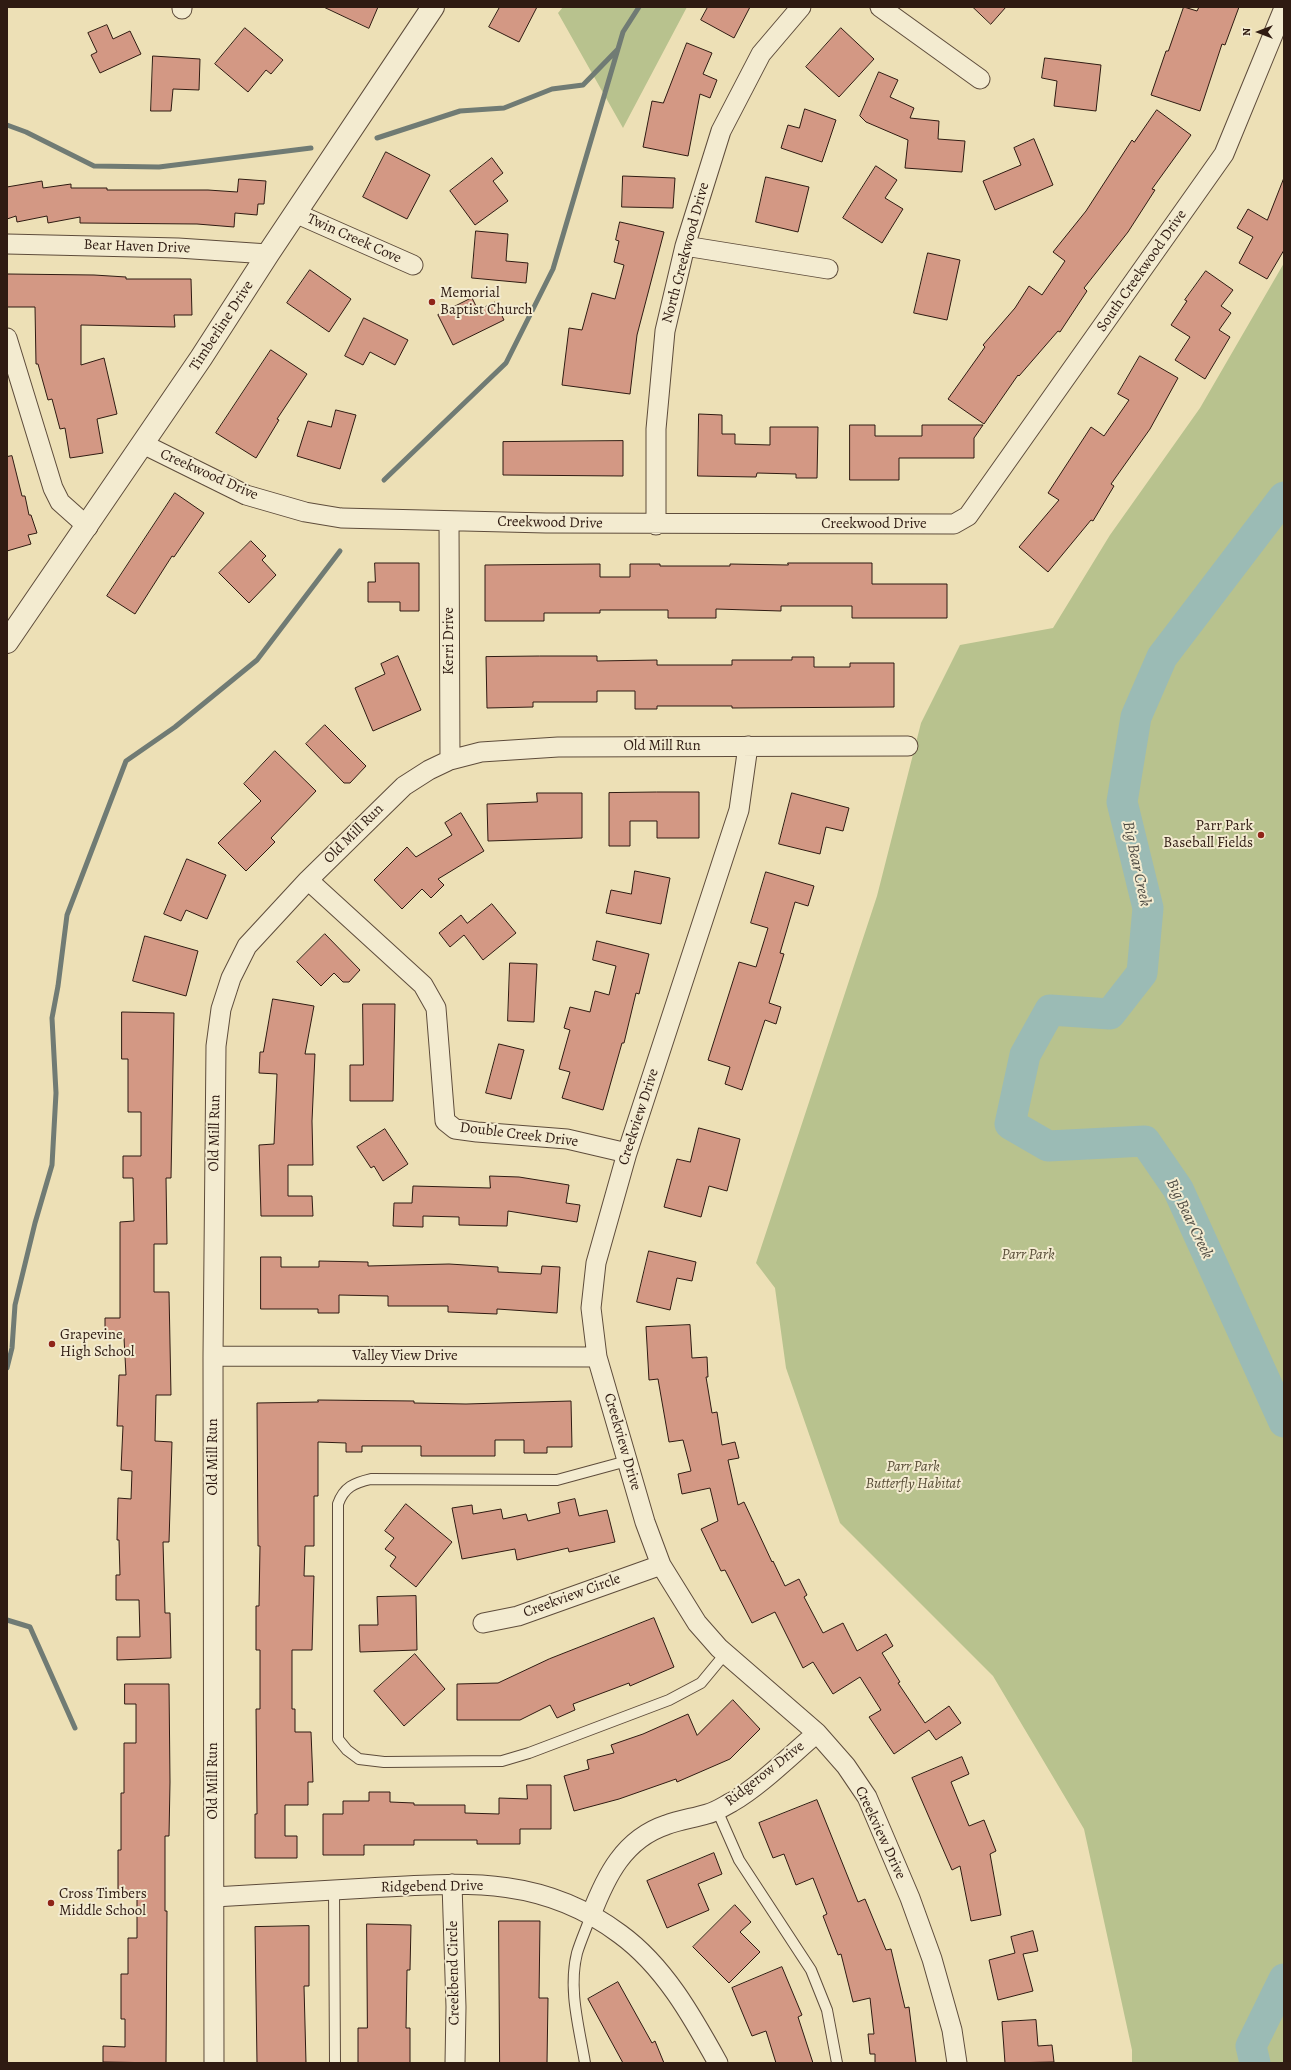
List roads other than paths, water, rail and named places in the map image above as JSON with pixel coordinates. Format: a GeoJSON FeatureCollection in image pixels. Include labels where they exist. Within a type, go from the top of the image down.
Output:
{"type":"FeatureCollection","features":[{"type":"Feature","properties":{"kind":"street","name":"Timberline Drive"},"geometry":{"type":"LineString","coordinates":[[9,634],[88,527],[295,213],[434,7]]}},
{"type":"Feature","properties":{"kind":"street","name":"North Creekwood Drive"},"geometry":{"type":"LineString","coordinates":[[656,525],[656,429],[665,331],[685,246],[721,131],[761,54],[801,7]]}},
{"type":"Feature","properties":{"kind":"street"},"geometry":{"type":"LineString","coordinates":[[880,7],[980,79]]}},
{"type":"Feature","properties":{"kind":"street","name":"South Creekwood Drive"},"geometry":{"type":"LineString","coordinates":[[968,516],[1224,154],[1284,8]]}},
{"type":"Feature","properties":{"kind":"street","name":"Twin Creek Cove"},"geometry":{"type":"LineString","coordinates":[[295,213],[413,265]]}},
{"type":"Feature","properties":{"kind":"street","name":"Bear Haven Drive"},"geometry":{"type":"LineString","coordinates":[[7,244],[178,248],[268,254]]}},
{"type":"Feature","properties":{"kind":"street"},"geometry":{"type":"LineString","coordinates":[[685,246],[828,269]]}},
{"type":"Feature","properties":{"kind":"street"},"geometry":{"type":"LineString","coordinates":[[7,338],[53,488],[60,502],[88,527]]}},
{"type":"Feature","properties":{"kind":"street","name":"Creekwood Drive"},"geometry":{"type":"LineString","coordinates":[[144,444],[246,495],[305,512],[341,518],[656,525],[954,524],[968,516]]}},
{"type":"Feature","properties":{"kind":"street","name":"Kerri Drive"},"geometry":{"type":"LineString","coordinates":[[448,521],[450,760]]}},
{"type":"Feature","properties":{"kind":"street","name":"Creekview Drive"},"geometry":{"type":"LineString","coordinates":[[748,746],[739,810],[627,1153],[596,1262],[591,1308],[597,1357],[645,1522],[661,1565],[696,1623],[725,1654],[817,1733],[846,1766],[867,1797],[910,1898],[932,1959],[952,2030],[957,2063]]}},
{"type":"Feature","properties":{"kind":"street","name":"Old Mill Run"},"geometry":{"type":"LineString","coordinates":[[214,2063],[213,1356],[216,1046],[221,1009],[231,978],[247,946],[308,880],[404,786],[429,770],[450,760],[480,752],[558,747],[908,746]]}},
{"type":"Feature","properties":{"kind":"street","name":"Double Creek Drive"},"geometry":{"type":"LineString","coordinates":[[308,880],[423,985],[436,1008],[444,1121],[456,1129],[567,1139],[627,1153]]}},
{"type":"Feature","properties":{"kind":"street","name":"Valley View Drive"},"geometry":{"type":"LineString","coordinates":[[213,1356],[597,1357]]}},
{"type":"Feature","properties":{"kind":"street","name":"Creekview Circle"},"geometry":{"type":"LineString","coordinates":[[483,1623],[518,1616],[661,1565]]}},
{"type":"Feature","properties":{"kind":"street","name":"Ridgerow Drive"},"geometry":{"type":"LineString","coordinates":[[591,1915],[602,1887],[618,1859],[636,1841],[665,1825],[710,1814],[734,1801],[774,1771],[817,1733]]}},
{"type":"Feature","properties":{"kind":"street","name":"Ridgebend Drive"},"geometry":{"type":"LineString","coordinates":[[214,1897],[452,1884],[479,1884],[529,1891],[564,1902],[591,1915],[621,1934],[644,1954],[687,2006],[718,2063]]}},
{"type":"Feature","properties":{"kind":"street","name":"Creekbend Circle"},"geometry":{"type":"LineString","coordinates":[[452,1884],[456,2007],[455,2063]]}},
{"type":"Feature","properties":{"kind":"lane"},"geometry":{"type":"LineString","coordinates":[[627,1461],[557,1480],[371,1480],[358,1482],[342,1492],[338,1504],[338,1739],[347,1750],[359,1759],[384,1762],[502,1761],[529,1753],[669,1700],[701,1682],[725,1654]]}},
{"type":"Feature","properties":{"kind":"lane"},"geometry":{"type":"LineString","coordinates":[[717,1810],[739,1860],[811,1970],[827,2010],[837,2063]]}},
{"type":"Feature","properties":{"kind":"lane"},"geometry":{"type":"LineString","coordinates":[[334,1890],[335,2063]]}},
{"type":"Feature","properties":{"kind":"lane"},"geometry":{"type":"LineString","coordinates":[[585,2063],[574,1998],[574,1975],[577,1952],[591,1915]]}},
{"type":"Feature","properties":{"kind":"waterway"},"geometry":{"type":"LineString","coordinates":[[384,480],[506,363],[553,269],[623,32],[639,7]]}},
{"type":"Feature","properties":{"kind":"waterway"},"geometry":{"type":"LineString","coordinates":[[377,138],[460,111],[504,108],[552,89],[583,85],[618,49]]}},
{"type":"Feature","properties":{"kind":"waterway"},"geometry":{"type":"LineString","coordinates":[[7,125],[26,132],[94,166],[159,167],[311,148]]}},
{"type":"Feature","properties":{"kind":"waterway","name":"Big Bear Creek"},"geometry":{"type":"LineString","coordinates":[[1284,497],[1162,657],[1136,717],[1122,802],[1148,908],[1142,973],[1110,1014],[1050,1010],[1025,1055],[1010,1124],[1048,1146],[1145,1141],[1178,1189],[1284,1422]]}},
{"type":"Feature","properties":{"kind":"waterway"},"geometry":{"type":"LineString","coordinates":[[7,1368],[12,1348],[15,1305],[35,1223],[52,1165],[56,1093],[52,1018],[58,986],[67,915],[126,761],[175,727],[257,660],[340,551]]}},
{"type":"Feature","properties":{"kind":"waterway"},"geometry":{"type":"LineString","coordinates":[[7,1620],[30,1627],[75,1728]]}},
{"type":"Feature","properties":{"kind":"waterway","name":"Big Bear Creek"},"geometry":{"type":"LineString","coordinates":[[1255,2063],[1251,2046],[1284,1979]]}},
{"type":"Feature","properties":{"kind":"place","name":"Memorial Baptist Church"},"geometry":{"type":"Point","coordinates":[432,302]}},
{"type":"Feature","properties":{"kind":"place","name":"Parr Park Baseball Fields"},"geometry":{"type":"Point","coordinates":[1261,835]}},
{"type":"Feature","properties":{"kind":"place","name":"Grapevine High School"},"geometry":{"type":"Point","coordinates":[52,1344]}},
{"type":"Feature","properties":{"kind":"place","name":"Cross Timbers Middle School"},"geometry":{"type":"Point","coordinates":[51,1903]}},
{"type":"Feature","properties":{"kind":"park label","name":"Parr Park"},"geometry":{"type":"Point","coordinates":[1028,1255]}},
{"type":"Feature","properties":{"kind":"park label","name":"Parr Park Butterfly Habitat"},"geometry":{"type":"Point","coordinates":[913,1476]}}]}
